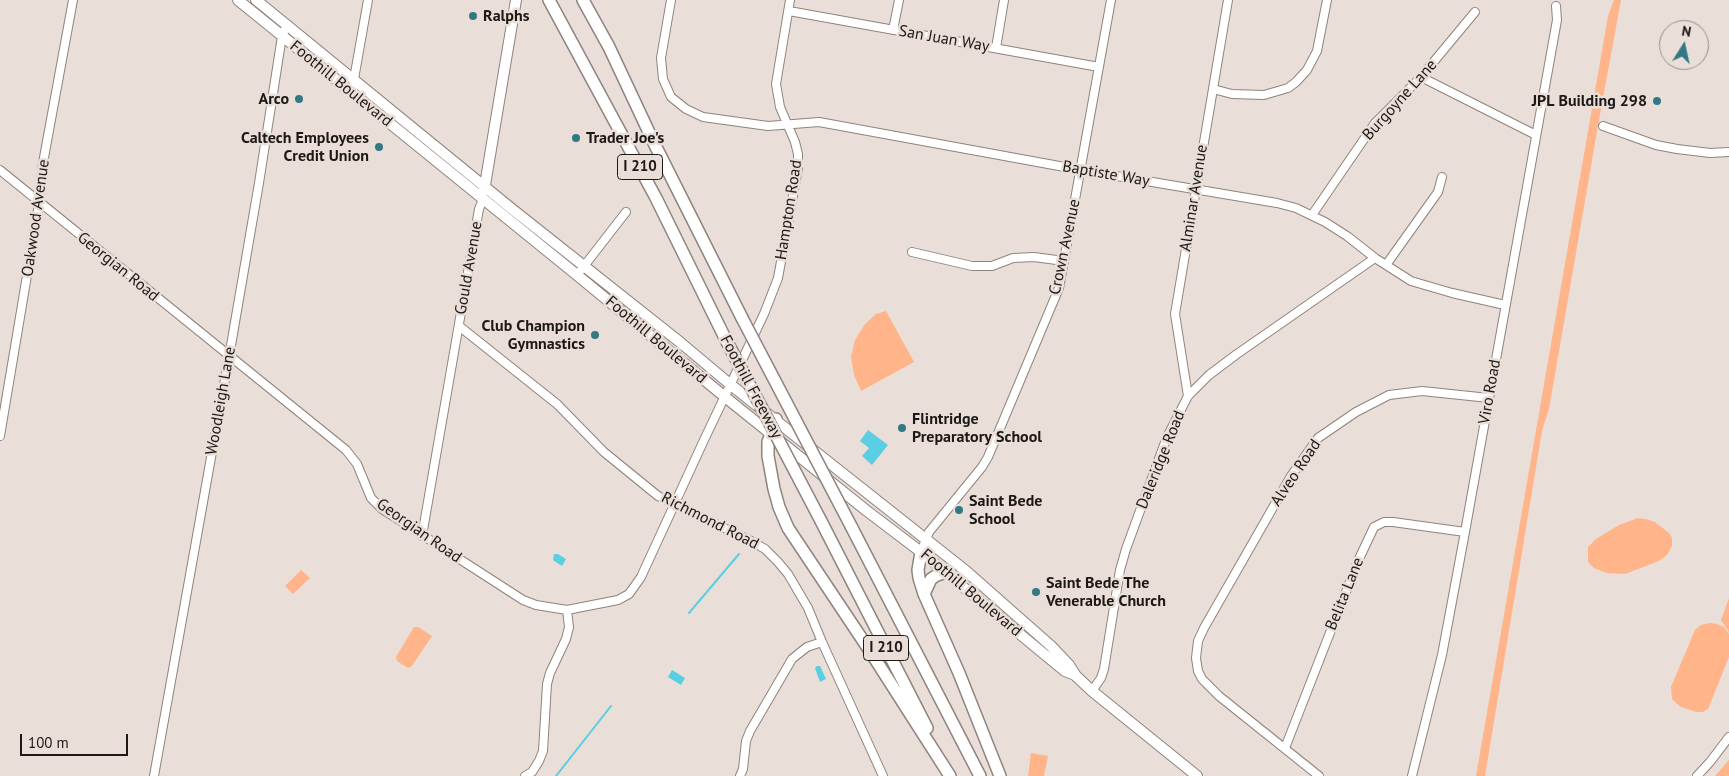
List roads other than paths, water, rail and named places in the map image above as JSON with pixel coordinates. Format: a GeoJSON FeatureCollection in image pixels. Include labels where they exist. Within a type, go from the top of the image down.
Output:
{"type":"FeatureCollection","features":[{"type":"Feature","properties":{"kind":"highway","name":"Foothill Freeway"},"geometry":{"type":"LineString","coordinates":[[549,0],[656,198],[725,338],[951,776]]}},
{"type":"Feature","properties":{"kind":"highway","name":"Foothill Freeway"},"geometry":{"type":"LineString","coordinates":[[583,0],[609,47],[654,143],[742,318],[980,776]]}},
{"type":"Feature","properties":{"kind":"highway"},"geometry":{"type":"LineString","coordinates":[[776,419],[768,450],[770,473],[779,507],[788,528],[951,776]]}},
{"type":"Feature","properties":{"kind":"highway"},"geometry":{"type":"LineString","coordinates":[[922,552],[918,570],[924,594],[959,673],[1000,776]]}},
{"type":"Feature","properties":{"kind":"highway"},"geometry":{"type":"LineString","coordinates":[[924,594],[931,579],[946,572]]}},
{"type":"Feature","properties":{"kind":"main road","name":"Foothill Boulevard"},"geometry":{"type":"LineString","coordinates":[[238,0],[578,275],[725,397],[867,511],[922,552],[1065,671],[1076,676]]}},
{"type":"Feature","properties":{"kind":"main road","name":"Foothill Boulevard"},"geometry":{"type":"LineString","coordinates":[[256,0],[731,385],[966,571],[1051,646],[1069,665],[1076,676],[1092,691],[1197,776]]}},
{"type":"Feature","properties":{"kind":"main road","name":"Gould Avenue"},"geometry":{"type":"LineString","coordinates":[[483,199],[516,0]]}},
{"type":"Feature","properties":{"kind":"street","name":"Oakwood Avenue"},"geometry":{"type":"LineString","coordinates":[[0,436],[39,203],[43,163],[73,0]]}},
{"type":"Feature","properties":{"kind":"street"},"geometry":{"type":"LineString","coordinates":[[353,94],[368,0]]}},
{"type":"Feature","properties":{"kind":"street","name":"Baptiste Way"},"geometry":{"type":"LineString","coordinates":[[670,0],[661,58],[663,79],[671,97],[686,109],[703,117],[768,126],[819,122],[1081,170],[1277,203],[1312,215],[1347,236],[1375,258],[1411,281],[1428,287],[1505,305]]}},
{"type":"Feature","properties":{"kind":"street","name":"Hampton Road"},"geometry":{"type":"LineString","coordinates":[[731,385],[772,295],[782,260],[798,168],[798,154],[780,107],[776,84],[790,0]]}},
{"type":"Feature","properties":{"kind":"street"},"geometry":{"type":"LineString","coordinates":[[893,30],[898,0]]}},
{"type":"Feature","properties":{"kind":"street"},"geometry":{"type":"LineString","coordinates":[[996,48],[1004,0]]}},
{"type":"Feature","properties":{"kind":"street","name":"Crown Avenue"},"geometry":{"type":"LineString","coordinates":[[922,552],[929,532],[988,457],[1059,288],[1111,0]]}},
{"type":"Feature","properties":{"kind":"street","name":"Alminar Avenue"},"geometry":{"type":"LineString","coordinates":[[1188,396],[1175,314],[1228,0]]}},
{"type":"Feature","properties":{"kind":"street"},"geometry":{"type":"LineString","coordinates":[[1213,89],[1232,94],[1264,95],[1288,88],[1296,82],[1307,70],[1317,51],[1327,0]]}},
{"type":"Feature","properties":{"kind":"street","name":"Viro Road"},"geometry":{"type":"LineString","coordinates":[[1412,776],[1442,655],[1557,20],[1556,6]]}},
{"type":"Feature","properties":{"kind":"street","name":"San Juan Way"},"geometry":{"type":"LineString","coordinates":[[789,11],[1099,67]]}},
{"type":"Feature","properties":{"kind":"street","name":"Burgoyne Lane"},"geometry":{"type":"LineString","coordinates":[[1312,215],[1375,123],[1421,77],[1475,12]]}},
{"type":"Feature","properties":{"kind":"street","name":"Woodleigh Lane"},"geometry":{"type":"LineString","coordinates":[[154,776],[229,357],[282,36],[287,25]]}},
{"type":"Feature","properties":{"kind":"street"},"geometry":{"type":"LineString","coordinates":[[1421,77],[1536,135]]}},
{"type":"Feature","properties":{"kind":"street"},"geometry":{"type":"LineString","coordinates":[[1603,126],[1656,145],[1700,152],[1729,152]]}},
{"type":"Feature","properties":{"kind":"street","name":"Georgian Road"},"geometry":{"type":"LineString","coordinates":[[0,170],[346,450],[357,464],[371,498],[382,509],[523,600],[536,605],[567,610],[618,600],[629,594],[641,577],[731,385]]}},
{"type":"Feature","properties":{"kind":"street"},"geometry":{"type":"LineString","coordinates":[[1386,265],[1438,192],[1442,177]]}},
{"type":"Feature","properties":{"kind":"street","name":"Gould Avenue"},"geometry":{"type":"LineString","coordinates":[[422,536],[479,209],[483,199]]}},
{"type":"Feature","properties":{"kind":"street"},"geometry":{"type":"LineString","coordinates":[[578,275],[626,212]]}},
{"type":"Feature","properties":{"kind":"street"},"geometry":{"type":"LineString","coordinates":[[912,252],[972,266],[992,266],[1013,258],[1034,257],[1064,261]]}},
{"type":"Feature","properties":{"kind":"street","name":"Daleridge Road"},"geometry":{"type":"LineString","coordinates":[[1092,691],[1104,669],[1119,578],[1126,549],[1167,437],[1188,396],[1209,376],[1237,354],[1375,258]]}},
{"type":"Feature","properties":{"kind":"street","name":"Richmond Road"},"geometry":{"type":"LineString","coordinates":[[459,326],[557,404],[604,452],[658,496],[746,538],[765,550],[788,574],[808,608],[883,776]]}},
{"type":"Feature","properties":{"kind":"street","name":"Alveo Road"},"geometry":{"type":"LineString","coordinates":[[1285,748],[1219,696],[1202,679],[1198,671],[1196,651],[1204,628],[1291,476],[1318,438],[1356,412],[1389,395],[1422,391],[1488,398]]}},
{"type":"Feature","properties":{"kind":"street","name":"Belita Lane"},"geometry":{"type":"LineString","coordinates":[[1285,748],[1358,561],[1374,527],[1384,522],[1393,522],[1465,532]]}},
{"type":"Feature","properties":{"kind":"street"},"geometry":{"type":"LineString","coordinates":[[525,776],[532,772],[543,751],[547,684],[550,673],[566,639],[569,627],[567,610]]}},
{"type":"Feature","properties":{"kind":"street"},"geometry":{"type":"LineString","coordinates":[[740,776],[743,769],[746,741],[750,731],[792,659],[807,647],[822,642]]}},
{"type":"Feature","properties":{"kind":"street"},"geometry":{"type":"LineString","coordinates":[[1697,776],[1729,737]]}},
{"type":"Feature","properties":{"kind":"street"},"geometry":{"type":"LineString","coordinates":[[1285,748],[1319,776]]}},
{"type":"Feature","properties":{"kind":"water"},"geometry":{"type":"Polygon","coordinates":[[[868,430],[888,445],[872,465],[862,456],[869,448],[860,441],[868,430]]]}},
{"type":"Feature","properties":{"kind":"water"},"geometry":{"type":"Polygon","coordinates":[[[554,554],[558,554],[566,559],[562,566],[553,560],[554,554]]]}},
{"type":"Feature","properties":{"kind":"water"},"geometry":{"type":"Polygon","coordinates":[[[820,666],[826,679],[820,682],[815,668],[820,666]]]}},
{"type":"Feature","properties":{"kind":"water"},"geometry":{"type":"Polygon","coordinates":[[[672,670],[685,678],[681,685],[668,677],[672,670]]]}},
{"type":"Feature","properties":{"kind":"waterway"},"geometry":{"type":"LineString","coordinates":[[689,613],[739,554]]}},
{"type":"Feature","properties":{"kind":"waterway"},"geometry":{"type":"LineString","coordinates":[[556,776],[611,706]]}},
{"type":"Feature","properties":{"kind":"place","name":"Ralphs"},"geometry":{"type":"Point","coordinates":[473,16]}},
{"type":"Feature","properties":{"kind":"place","name":"Arco"},"geometry":{"type":"Point","coordinates":[299,99]}},
{"type":"Feature","properties":{"kind":"place","name":"JPL Building 298"},"geometry":{"type":"Point","coordinates":[1657,101]}},
{"type":"Feature","properties":{"kind":"place","name":"Trader Joe's"},"geometry":{"type":"Point","coordinates":[576,138]}},
{"type":"Feature","properties":{"kind":"place","name":"Caltech Employees Credit Union"},"geometry":{"type":"Point","coordinates":[379,147]}},
{"type":"Feature","properties":{"kind":"place","name":"Club Champion Gymnastics"},"geometry":{"type":"Point","coordinates":[595,335]}},
{"type":"Feature","properties":{"kind":"place","name":"Flintridge Preparatory School"},"geometry":{"type":"Point","coordinates":[902,428]}},
{"type":"Feature","properties":{"kind":"place","name":"Saint Bede School"},"geometry":{"type":"Point","coordinates":[959,510]}},
{"type":"Feature","properties":{"kind":"place","name":"Saint Bede The Venerable Church"},"geometry":{"type":"Point","coordinates":[1036,592]}}]}
